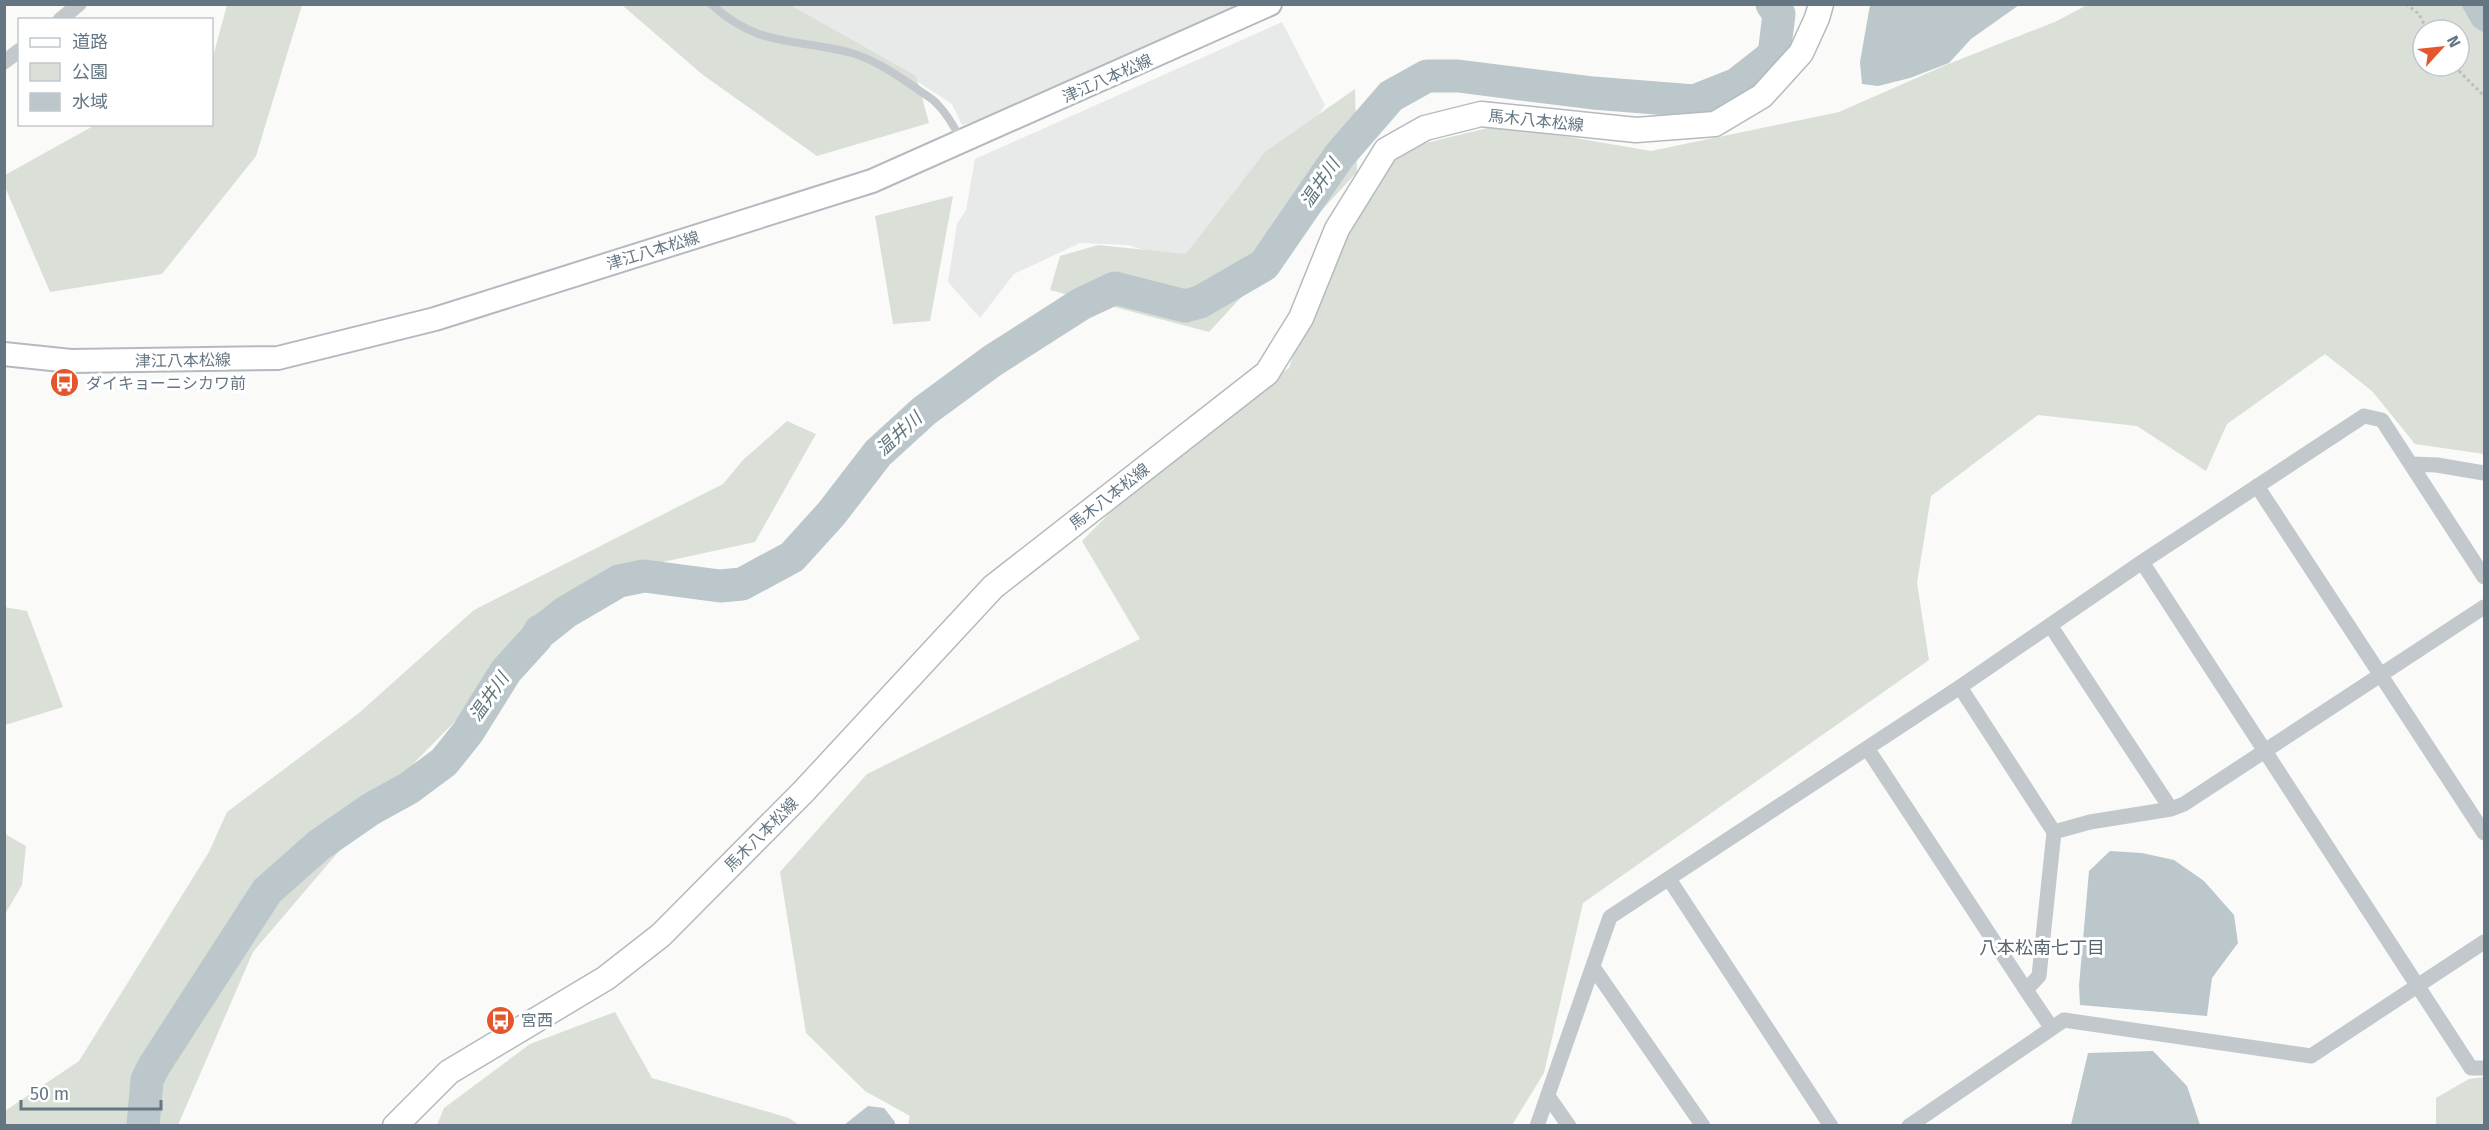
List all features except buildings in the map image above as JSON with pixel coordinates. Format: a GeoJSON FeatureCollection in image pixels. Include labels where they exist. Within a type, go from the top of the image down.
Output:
{"type":"FeatureCollection","features":[{"type":"Feature","properties":{"kind":"main road","name":"津江八本松線"},"geometry":{"type":"LineString","coordinates":[[4,354],[71,361],[278,358],[457,312],[872,181],[1270,4]]}},
{"type":"Feature","properties":{"kind":"main road","name":"馬木八本松線"},"geometry":{"type":"LineString","coordinates":[[395,1125],[449,1072],[606,978],[661,935],[804,791],[993,587],[1267,373],[1301,318],[1337,229],[1386,150],[1425,128],[1481,114],[1636,130],[1715,124],[1762,96],[1801,53],[1821,4]]}},
{"type":"Feature","properties":{"kind":"street"},"geometry":{"type":"LineString","coordinates":[[62,18],[79,4]]}},
{"type":"Feature","properties":{"kind":"street"},"geometry":{"type":"LineString","coordinates":[[4,62],[18,52]]}},
{"type":"Feature","properties":{"kind":"street"},"geometry":{"type":"LineString","coordinates":[[1537,1125],[1610,917],[1960,687],[2142,562],[2364,416],[2382,420],[2484,577]]}},
{"type":"Feature","properties":{"kind":"street"},"geometry":{"type":"LineString","coordinates":[[2412,464],[2437,465],[2484,473]]}},
{"type":"Feature","properties":{"kind":"street"},"geometry":{"type":"LineString","coordinates":[[2257,486],[2484,833]]}},
{"type":"Feature","properties":{"kind":"street"},"geometry":{"type":"LineString","coordinates":[[2142,562],[2471,1068],[2484,1068]]}},
{"type":"Feature","properties":{"kind":"street"},"geometry":{"type":"LineString","coordinates":[[2054,832],[2090,822],[2171,809],[2184,804],[2484,607]]}},
{"type":"Feature","properties":{"kind":"street"},"geometry":{"type":"LineString","coordinates":[[2050,625],[2171,809]]}},
{"type":"Feature","properties":{"kind":"street"},"geometry":{"type":"LineString","coordinates":[[1960,687],[2054,832],[2039,976],[2026,990]]}},
{"type":"Feature","properties":{"kind":"street"},"geometry":{"type":"LineString","coordinates":[[1867,748],[2051,1027]]}},
{"type":"Feature","properties":{"kind":"street"},"geometry":{"type":"LineString","coordinates":[[1669,879],[1831,1125]]}},
{"type":"Feature","properties":{"kind":"street"},"geometry":{"type":"LineString","coordinates":[[1909,1125],[2064,1020],[2311,1056],[2484,942]]}},
{"type":"Feature","properties":{"kind":"street"},"geometry":{"type":"LineString","coordinates":[[1593,967],[1703,1125]]}},
{"type":"Feature","properties":{"kind":"street"},"geometry":{"type":"LineString","coordinates":[[1548,1096],[1569,1125]]}},
{"type":"Feature","properties":{"kind":"lane"},"geometry":{"type":"LineString","coordinates":[[711,4],[724,16],[753,34],[780,41],[850,52],[882,64],[938,104],[962,142]]}},
{"type":"Feature","properties":{"kind":"path"},"geometry":{"type":"LineString","coordinates":[[2406,4],[2421,18]]}},
{"type":"Feature","properties":{"kind":"path"},"geometry":{"type":"LineString","coordinates":[[2466,78],[2484,96]]}},
{"type":"Feature","properties":{"kind":"shaded area"},"geometry":{"type":"Polygon","coordinates":[[[719,5],[1240,5],[1018,110],[962,125],[952,104],[869,50],[719,5]]]}},
{"type":"Feature","properties":{"kind":"shaded area"},"geometry":{"type":"Polygon","coordinates":[[[1282,22],[1325,105],[1278,175],[1197,265],[1127,245],[1080,243],[1014,274],[980,318],[948,282],[957,224],[966,210],[975,159],[1282,22]]]}},
{"type":"Feature","properties":{"kind":"green space"},"geometry":{"type":"Polygon","coordinates":[[[227,5],[302,5],[256,156],[162,274],[50,292],[5,187],[5,175],[93,126],[213,126],[213,56],[227,5]]]}},
{"type":"Feature","properties":{"kind":"green space"},"geometry":{"type":"Polygon","coordinates":[[[622,5],[790,5],[916,76],[929,123],[817,156],[703,75],[622,5]]]}},
{"type":"Feature","properties":{"kind":"green space"},"geometry":{"type":"Polygon","coordinates":[[[2087,5],[2461,5],[2468,18],[2411,18],[2411,78],[2471,78],[2471,22],[2484,33],[2484,454],[2415,444],[2372,391],[2325,354],[2227,424],[2206,471],[2137,426],[2038,415],[1931,496],[1917,583],[1929,660],[1583,903],[1544,1073],[1512,1125],[908,1125],[910,1116],[865,1091],[806,1033],[780,872],[867,774],[1140,639],[1082,541],[1186,436],[1289,368],[1337,229],[1401,149],[1500,125],[1651,151],[1839,112],[1946,65],[2057,21],[2087,5]]]}},
{"type":"Feature","properties":{"kind":"green space"},"geometry":{"type":"Polygon","coordinates":[[[1355,89],[1357,172],[1209,332],[1050,290],[1060,256],[1098,245],[1186,254],[1265,152],[1355,89]]]}},
{"type":"Feature","properties":{"kind":"green space"},"geometry":{"type":"Polygon","coordinates":[[[953,196],[930,321],[893,324],[875,216],[953,196]]]}},
{"type":"Feature","properties":{"kind":"green space"},"geometry":{"type":"Polygon","coordinates":[[[787,421],[816,434],[755,542],[649,565],[521,654],[415,762],[253,952],[178,1125],[5,1125],[5,1111],[79,1061],[209,852],[227,812],[359,713],[474,610],[723,484],[743,460],[787,421]]]}},
{"type":"Feature","properties":{"kind":"green space"},"geometry":{"type":"Polygon","coordinates":[[[4,607],[27,611],[63,707],[5,725],[4,607]]]}},
{"type":"Feature","properties":{"kind":"green space"},"geometry":{"type":"Polygon","coordinates":[[[5,834],[26,846],[22,885],[5,914],[5,834]]]}},
{"type":"Feature","properties":{"kind":"green space"},"geometry":{"type":"Polygon","coordinates":[[[615,1012],[652,1078],[789,1118],[799,1125],[437,1125],[444,1108],[530,1044],[615,1012]]]}},
{"type":"Feature","properties":{"kind":"green space"},"geometry":{"type":"Polygon","coordinates":[[[2484,1077],[2484,1125],[2436,1126],[2436,1098],[2469,1079],[2484,1077]]]}},
{"type":"Feature","properties":{"kind":"water"},"geometry":{"type":"Polygon","coordinates":[[[1870,4],[2019,5],[1971,39],[1949,63],[1910,78],[1878,86],[1862,84],[1860,62],[1870,4]]]}},
{"type":"Feature","properties":{"kind":"water"},"geometry":{"type":"Polygon","coordinates":[[[2461,5],[2484,5],[2484,33],[2473,26],[2471,18],[2468,18],[2461,5]]]}},
{"type":"Feature","properties":{"kind":"water"},"geometry":{"type":"Polygon","coordinates":[[[2110,851],[2142,853],[2174,860],[2204,881],[2234,915],[2238,943],[2212,978],[2207,1016],[2080,1005],[2079,986],[2089,871],[2110,851]]]}},
{"type":"Feature","properties":{"kind":"water"},"geometry":{"type":"Polygon","coordinates":[[[2153,1051],[2187,1086],[2200,1125],[2071,1125],[2088,1053],[2153,1051]]]}},
{"type":"Feature","properties":{"kind":"water"},"geometry":{"type":"Polygon","coordinates":[[[868,1106],[884,1108],[895,1125],[844,1125],[868,1106]]]}},
{"type":"Feature","properties":{"kind":"waterway","name":"温井川"},"geometry":{"type":"LineString","coordinates":[[143,1126],[147,1080],[154,1066],[267,891],[319,845],[371,809],[409,788],[444,762],[468,732],[506,671],[540,631],[566,612],[619,581],[644,576],[720,586],[742,584],[792,557],[831,514],[878,453],[924,411],[992,361],[1081,304],[1115,288],[1185,306],[1200,302],[1264,265],[1339,156],[1391,96],[1427,76],[1458,76],[1593,93],[1694,101],[1737,84],[1774,55],[1779,14],[1772,4]]}},
{"type":"Feature","properties":{"kind":"place","name":"ダイキョーニシカワ前"},"geometry":{"type":"Point","coordinates":[65,383]}},
{"type":"Feature","properties":{"kind":"place","name":"宮西"},"geometry":{"type":"Point","coordinates":[500,1020]}},
{"type":"Feature","properties":{"kind":"district","name":"八本松南七丁目"},"geometry":{"type":"Point","coordinates":[2042,948]}}]}
